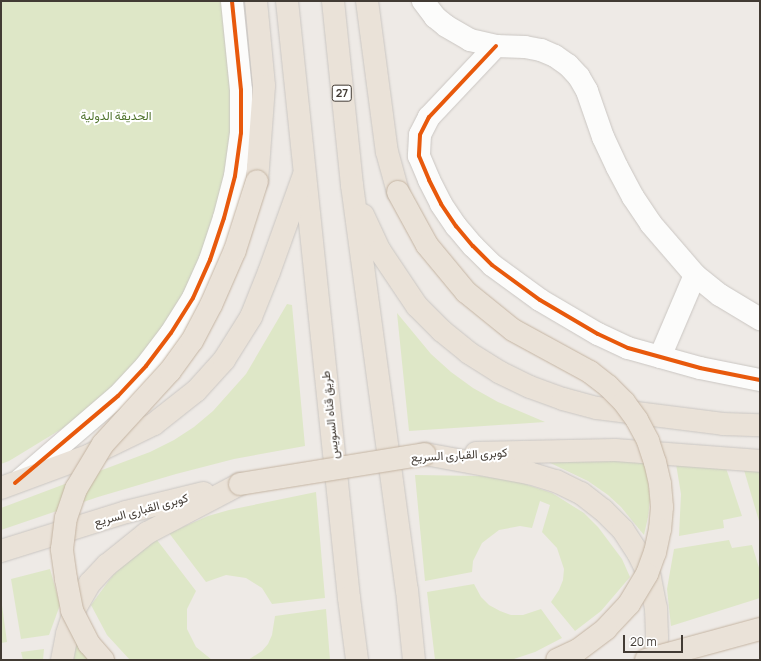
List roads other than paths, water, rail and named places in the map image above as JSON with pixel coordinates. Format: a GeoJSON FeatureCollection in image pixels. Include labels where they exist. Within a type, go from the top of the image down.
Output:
{"type":"FeatureCollection","features":[{"type":"Feature","properties":{"kind":"highway"},"geometry":{"type":"LineString","coordinates":[[103,660],[89,644],[72,610],[62,549],[66,518],[76,489],[103,444],[170,371],[192,341],[211,305],[235,250],[257,182],[264,86],[256,1]]}},
{"type":"Feature","properties":{"kind":"highway","name":"طريق قناه السويس"},"geometry":{"type":"LineString","coordinates":[[287,1],[349,598],[357,660]]}},
{"type":"Feature","properties":{"kind":"highway","name":"27"},"geometry":{"type":"LineString","coordinates":[[333,1],[352,185]]}},
{"type":"Feature","properties":{"kind":"highway"},"geometry":{"type":"LineString","coordinates":[[368,1],[387,152],[398,192],[427,245],[461,286],[489,312],[513,330],[590,372],[608,386],[624,402],[637,420],[648,441],[656,462],[662,507],[660,529],[655,552],[647,574],[629,604],[606,629],[578,650],[557,660]]}},
{"type":"Feature","properties":{"kind":"highway"},"geometry":{"type":"LineString","coordinates":[[8,486],[90,455],[154,424],[196,391],[224,360],[251,317],[269,272],[305,171]]}},
{"type":"Feature","properties":{"kind":"highway"},"geometry":{"type":"LineString","coordinates":[[352,185],[365,221],[380,251],[417,306],[442,331],[498,372],[530,388],[597,408],[723,424],[760,425]]}},
{"type":"Feature","properties":{"kind":"highway"},"geometry":{"type":"LineString","coordinates":[[352,185],[406,582],[414,660]]}},
{"type":"Feature","properties":{"kind":"highway","name":"كوبرى القبارى السريع"},"geometry":{"type":"LineString","coordinates":[[1,551],[126,512],[240,484],[425,454],[615,450],[760,461]]}},
{"type":"Feature","properties":{"kind":"highway"},"geometry":{"type":"LineString","coordinates":[[425,454],[529,473],[556,481],[581,493],[603,510],[622,530],[638,553],[650,578],[656,608],[657,638],[654,660]]}},
{"type":"Feature","properties":{"kind":"highway"},"geometry":{"type":"LineString","coordinates":[[62,660],[66,634],[76,608],[90,583],[107,565],[147,533],[240,484]]}},
{"type":"Feature","properties":{"kind":"highway"},"geometry":{"type":"LineString","coordinates":[[646,660],[760,629]]}},
{"type":"Feature","properties":{"kind":"street"},"geometry":{"type":"LineString","coordinates":[[8,486],[118,396],[146,366],[171,333],[192,298],[210,260],[224,218],[235,176],[241,132],[241,90],[232,1]]}},
{"type":"Feature","properties":{"kind":"street"},"geometry":{"type":"LineString","coordinates":[[423,1],[436,17],[458,34],[470,40],[496,46],[525,47],[541,50],[556,56],[568,66],[579,77],[587,91],[603,137],[614,161],[633,197],[651,224],[695,275],[720,295],[760,319]]}},
{"type":"Feature","properties":{"kind":"street"},"geometry":{"type":"LineString","coordinates":[[496,46],[429,118],[420,136],[418,146],[419,156],[441,204],[456,226],[492,265],[540,300],[598,334],[628,348],[700,368],[760,380]]}},
{"type":"Feature","properties":{"kind":"street"},"geometry":{"type":"LineString","coordinates":[[660,357],[695,275]]}},
{"type":"Feature","properties":{"kind":"park label","name":"الحديقة الدولية"},"geometry":{"type":"Point","coordinates":[116,116]}}]}
